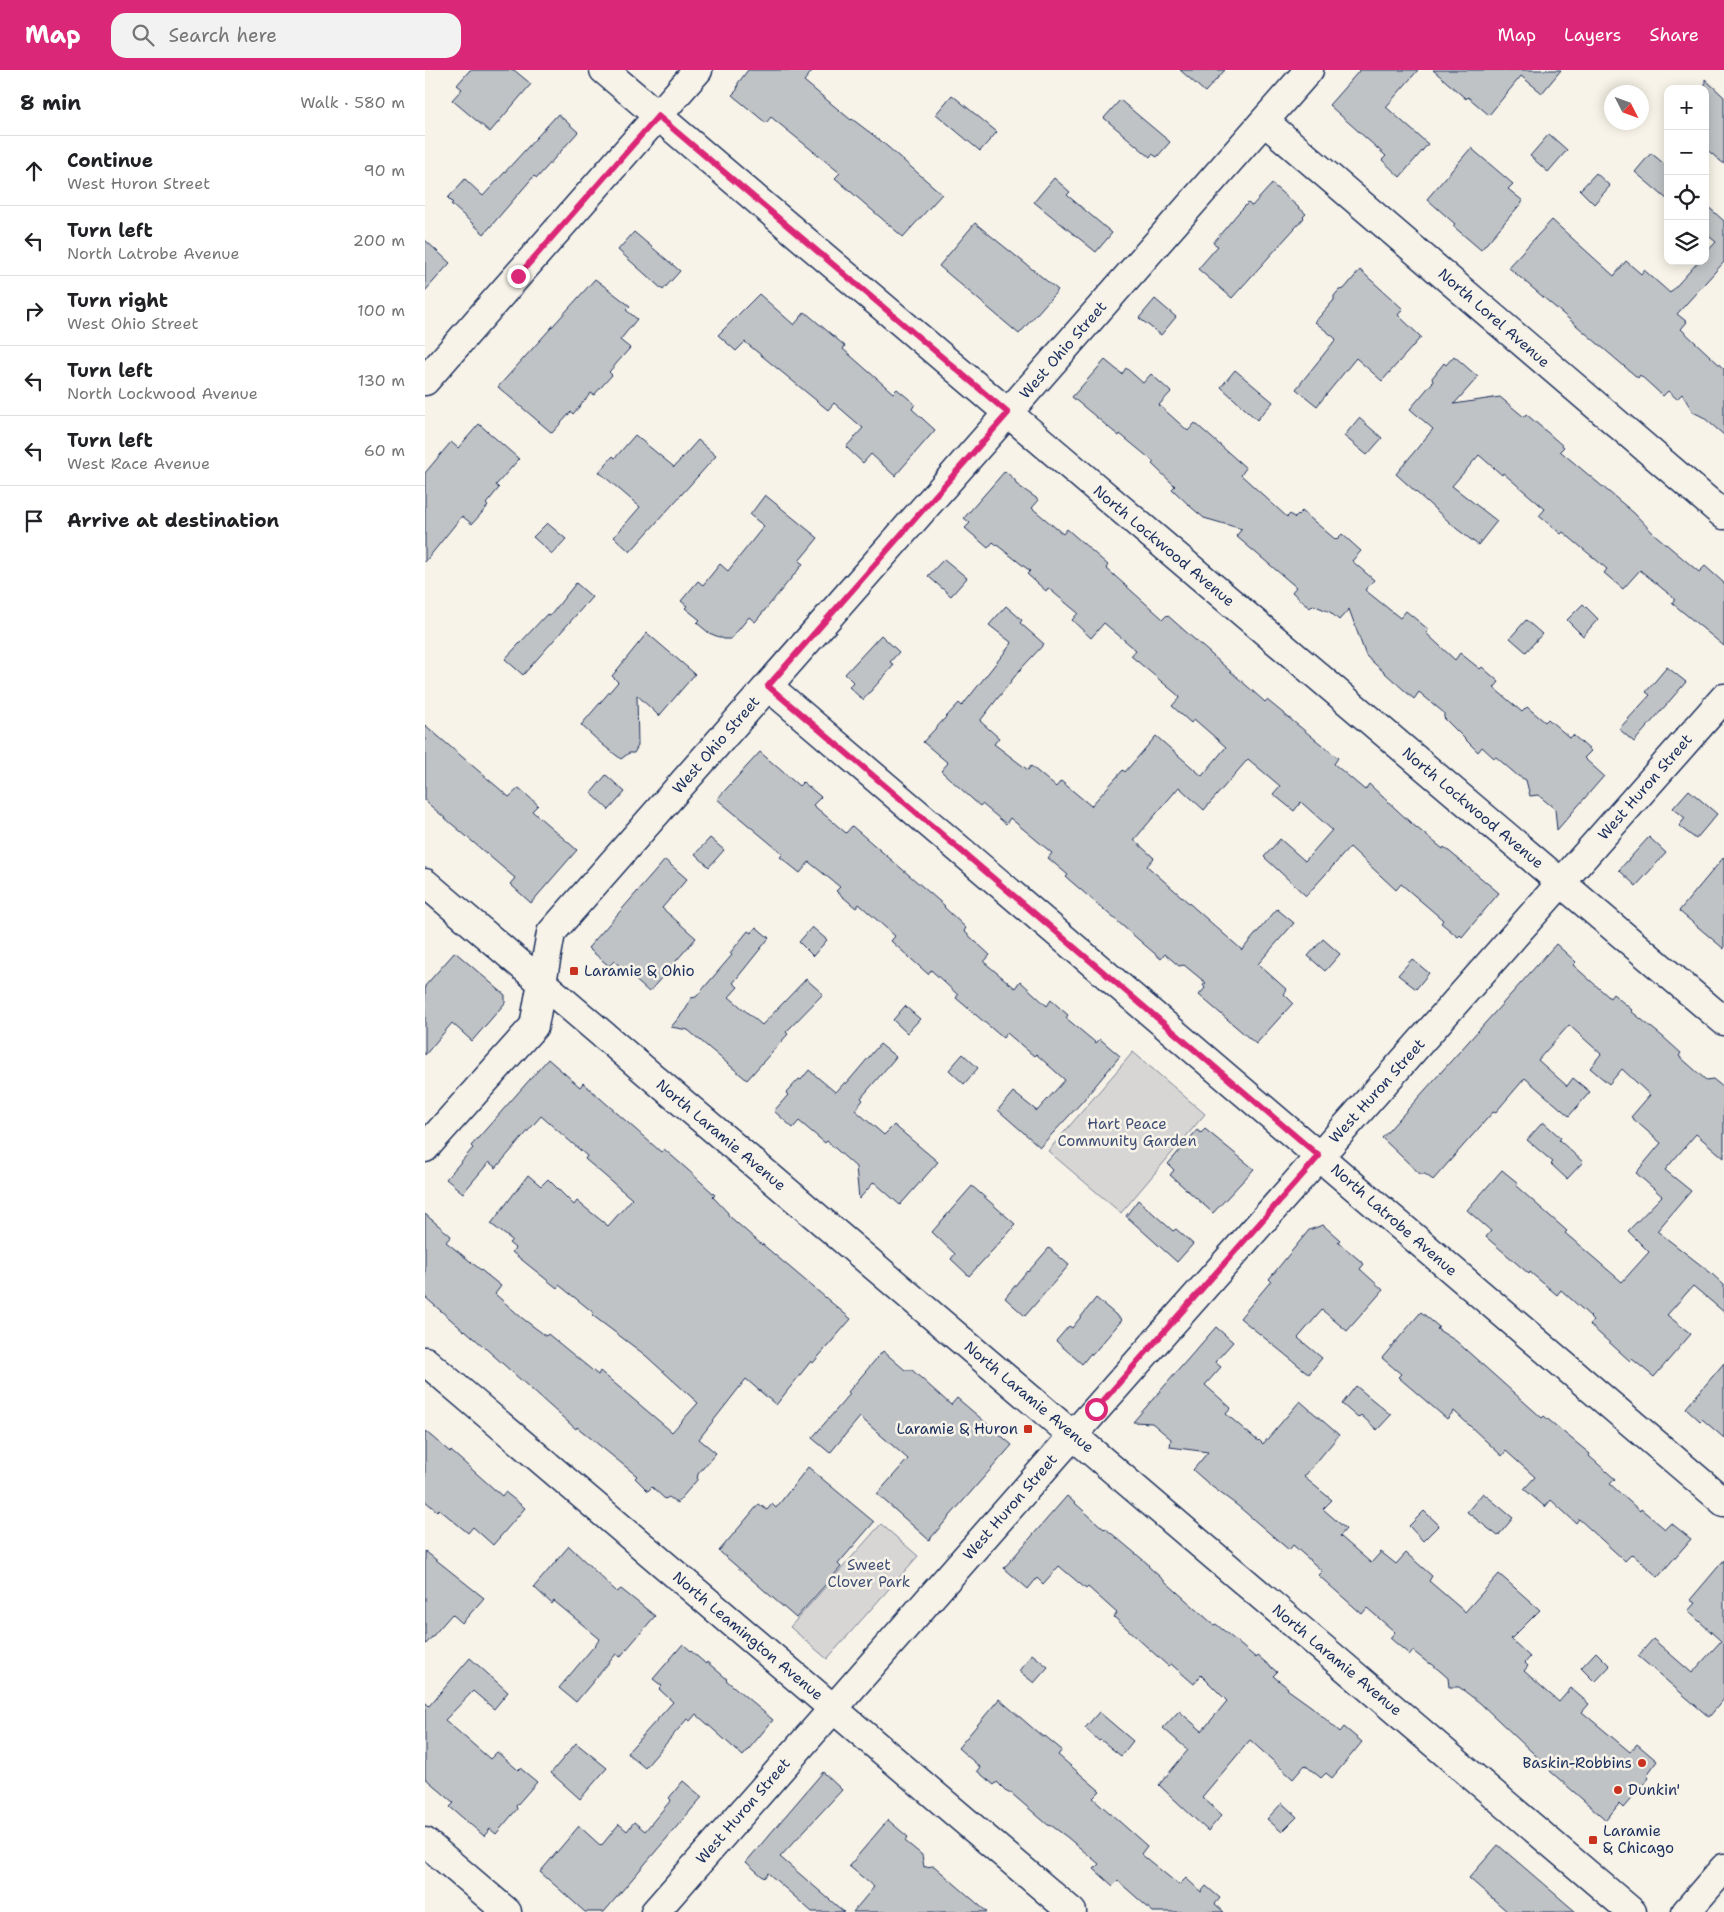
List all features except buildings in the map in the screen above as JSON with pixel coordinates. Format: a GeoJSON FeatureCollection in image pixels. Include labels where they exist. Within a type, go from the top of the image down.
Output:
{"type":"FeatureCollection","features":[{"type":"Feature","properties":{"kind":"street","name":"North Lockwood Avenue"},"geometry":{"type":"LineString","coordinates":[[604,70],[1724,1021]]}},
{"type":"Feature","properties":{"kind":"street"},"geometry":{"type":"LineString","coordinates":[[425,381],[699,70]]}},
{"type":"Feature","properties":{"kind":"street","name":"West Ohio Street"},"geometry":{"type":"LineString","coordinates":[[425,1148],[534,1026],[551,933],[1309,70]]}},
{"type":"Feature","properties":{"kind":"street","name":"North Lorel Avenue"},"geometry":{"type":"LineString","coordinates":[[1264,121],[1724,515]]}},
{"type":"Feature","properties":{"kind":"street","name":"North Latrobe Avenue"},"geometry":{"type":"LineString","coordinates":[[768,686],[1724,1502]]}},
{"type":"Feature","properties":{"kind":"street","name":"West Huron Street"},"geometry":{"type":"LineString","coordinates":[[655,1912],[1073,1435],[1724,698]]}},
{"type":"Feature","properties":{"kind":"street","name":"North Laramie Avenue"},"geometry":{"type":"LineString","coordinates":[[425,883],[1632,1912]]}},
{"type":"Feature","properties":{"kind":"street","name":"North Leamington Avenue"},"geometry":{"type":"LineString","coordinates":[[425,1361],[1072,1912]]}},
{"type":"Feature","properties":{"kind":"street"},"geometry":{"type":"LineString","coordinates":[[425,1842],[507,1912]]}},
{"type":"Feature","properties":{"kind":"street"},"geometry":{"type":"LineString","coordinates":[[1686,1912],[1724,1868]]}},
{"type":"Feature","properties":{"kind":"green space","name":"Hart Peace Community Garden"},"geometry":{"type":"Polygon","coordinates":[[[1133,1052],[1205,1114],[1121,1213],[1048,1151],[1133,1052]]]}},
{"type":"Feature","properties":{"kind":"green space","name":"Sweet Clover Park"},"geometry":{"type":"Polygon","coordinates":[[[881,1524],[918,1556],[827,1659],[790,1627],[881,1524]]]}},
{"type":"Feature","properties":{"kind":"place","name":"Laramie & Ohio"},"geometry":{"type":"Point","coordinates":[574,971]}},
{"type":"Feature","properties":{"kind":"place","name":"Laramie & Huron"},"geometry":{"type":"Point","coordinates":[1028,1429]}},
{"type":"Feature","properties":{"kind":"place","name":"Baskin-Robbins"},"geometry":{"type":"Point","coordinates":[1642,1763]}},
{"type":"Feature","properties":{"kind":"place","name":"Dunkin'"},"geometry":{"type":"Point","coordinates":[1618,1790]}},
{"type":"Feature","properties":{"kind":"place","name":"Laramie & Chicago"},"geometry":{"type":"Point","coordinates":[1593,1840]}},
{"type":"Feature","properties":{"kind":"route"},"geometry":{"type":"LineString","coordinates":[[518,276],[658,116],[1008,413],[768,686],[1319,1156],[1096,1409]]}}]}
